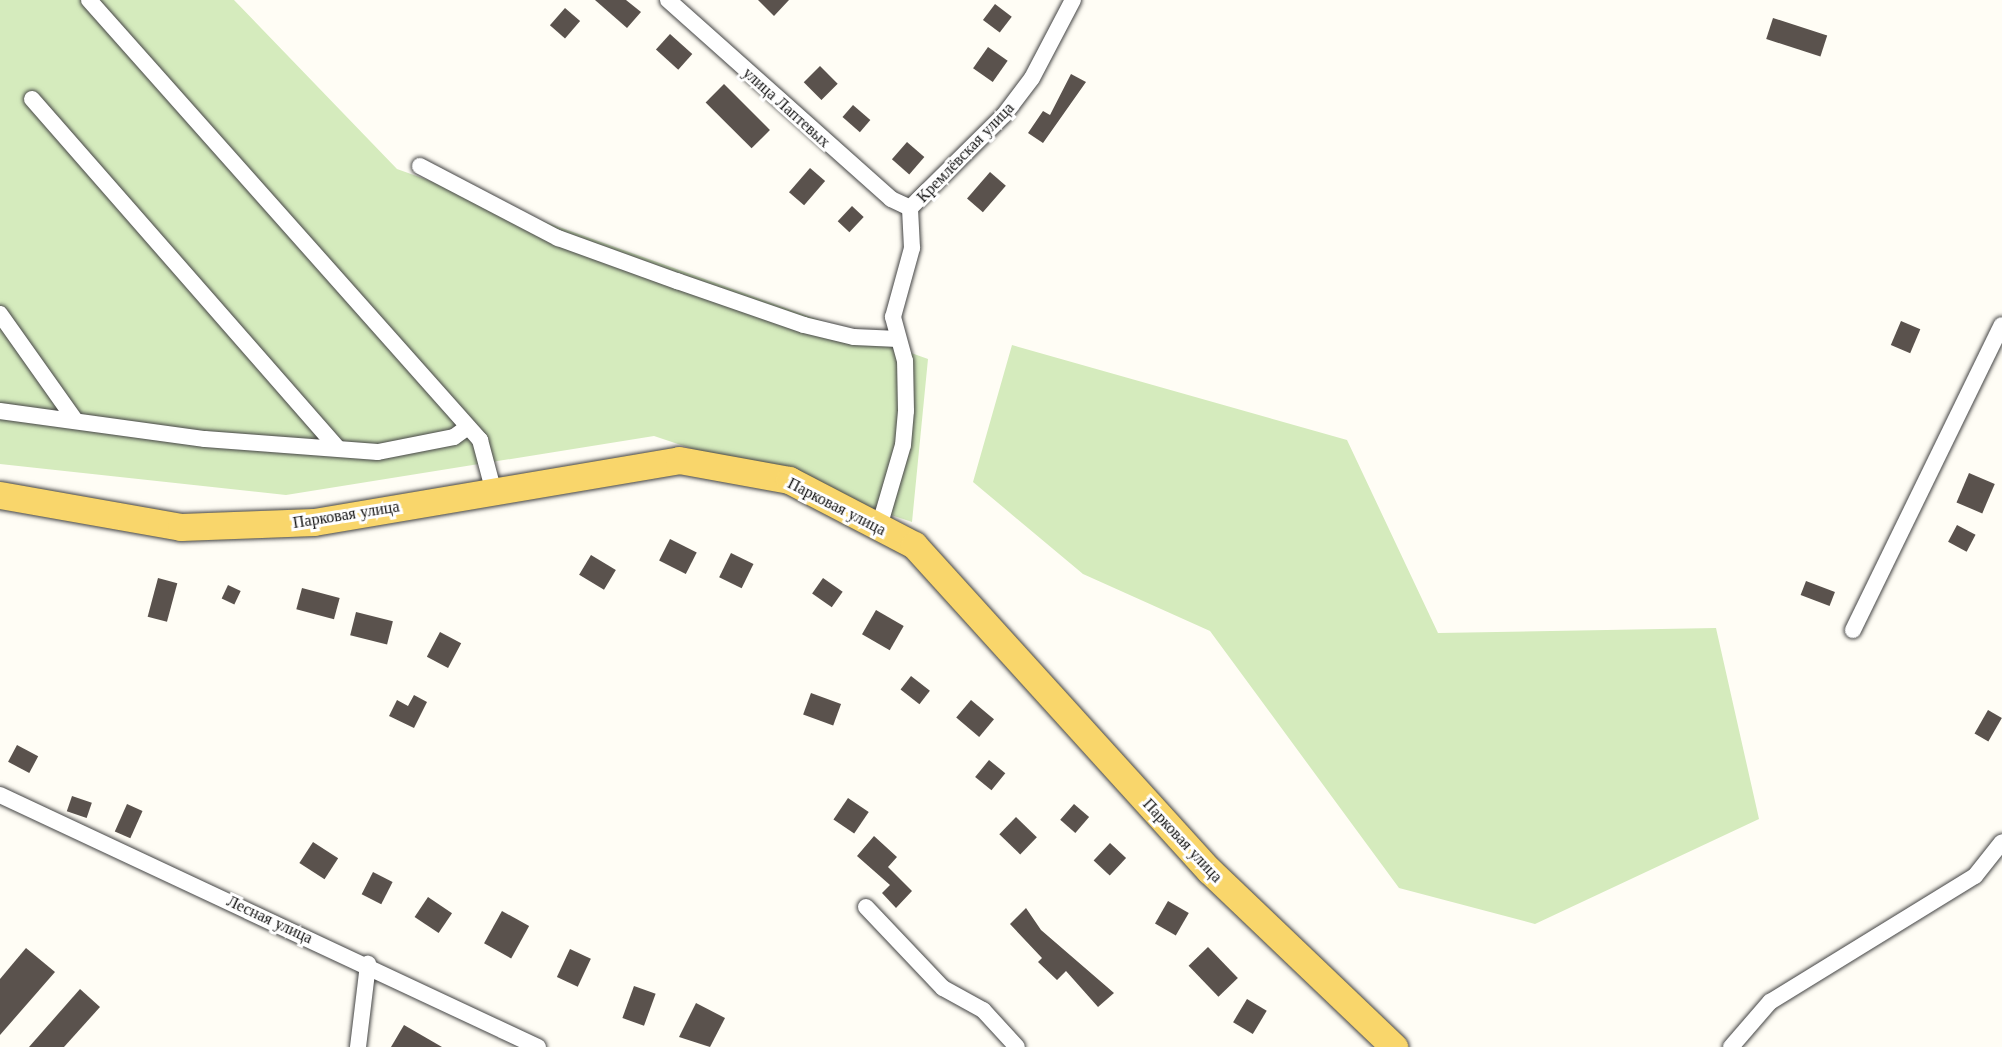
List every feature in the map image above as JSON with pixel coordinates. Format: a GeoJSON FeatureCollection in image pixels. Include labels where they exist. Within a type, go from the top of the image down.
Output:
{"type":"FeatureCollection","features":[{"type":"Feature","properties":{"kind":"main road","name":"Парковая улица"},"geometry":{"type":"LineString","coordinates":[[0,495],[181,528],[314,522],[492,489],[679,460],[789,480],[914,545],[1210,871],[1394,1047]]}},
{"type":"Feature","properties":{"kind":"street"},"geometry":{"type":"LineString","coordinates":[[89,0],[480,440],[492,489]]}},
{"type":"Feature","properties":{"kind":"street","name":"улица Лаптевых"},"geometry":{"type":"LineString","coordinates":[[668,0],[891,199],[910,208]]}},
{"type":"Feature","properties":{"kind":"street","name":"Кремлёвская улица"},"geometry":{"type":"LineString","coordinates":[[879,527],[905,422],[905,361],[893,317],[912,248],[910,208],[1004,115],[1051,49],[1073,0]]}},
{"type":"Feature","properties":{"kind":"street"},"geometry":{"type":"LineString","coordinates":[[32,99],[337,447]]}},
{"type":"Feature","properties":{"kind":"street"},"geometry":{"type":"LineString","coordinates":[[420,166],[558,238],[676,281],[804,325],[854,337],[898,339]]}},
{"type":"Feature","properties":{"kind":"street"},"geometry":{"type":"LineString","coordinates":[[0,314],[75,420]]}},
{"type":"Feature","properties":{"kind":"street"},"geometry":{"type":"LineString","coordinates":[[1853,630],[2002,326]]}},
{"type":"Feature","properties":{"kind":"street"},"geometry":{"type":"LineString","coordinates":[[0,411],[206,440],[337,447],[378,452],[419,446],[454,437],[468,427]]}},
{"type":"Feature","properties":{"kind":"street","name":"Лесная улица"},"geometry":{"type":"LineString","coordinates":[[0,795],[368,964],[538,1047]]}},
{"type":"Feature","properties":{"kind":"street"},"geometry":{"type":"LineString","coordinates":[[1731,1047],[1770,1002],[1975,876],[2002,842]]}},
{"type":"Feature","properties":{"kind":"street"},"geometry":{"type":"LineString","coordinates":[[866,907],[943,988],[983,1010],[1017,1047]]}},
{"type":"Feature","properties":{"kind":"street"},"geometry":{"type":"LineString","coordinates":[[357,1047],[368,964]]}},
{"type":"Feature","properties":{"kind":"green space"},"geometry":{"type":"Polygon","coordinates":[[[0,0],[234,0],[397,169],[928,359],[912,522],[654,436],[286,495],[0,464],[0,0]]]}},
{"type":"Feature","properties":{"kind":"green space"},"geometry":{"type":"Polygon","coordinates":[[[1012,345],[1347,440],[1438,633],[1716,628],[1759,819],[1535,924],[1399,888],[1210,631],[1083,574],[973,482],[1012,345]]]}},
{"type":"Feature","properties":{"kind":"building"},"geometry":{"type":"Polygon","coordinates":[[[595,0],[626,0],[641,12],[627,28],[595,0]]]}},
{"type":"Feature","properties":{"kind":"building"},"geometry":{"type":"Polygon","coordinates":[[[758,0],[789,0],[774,16],[758,0]]]}},
{"type":"Feature","properties":{"kind":"building"},"geometry":{"type":"Polygon","coordinates":[[[995,4],[1012,17],[1000,33],[983,20],[995,4]]]}},
{"type":"Feature","properties":{"kind":"building"},"geometry":{"type":"Polygon","coordinates":[[[565,8],[580,21],[565,38],[550,25],[565,8]]]}},
{"type":"Feature","properties":{"kind":"building"},"geometry":{"type":"Polygon","coordinates":[[[1773,18],[1827,36],[1820,57],[1766,39],[1773,18]]]}},
{"type":"Feature","properties":{"kind":"building"},"geometry":{"type":"Polygon","coordinates":[[[670,34],[692,54],[678,70],[656,50],[670,34]]]}},
{"type":"Feature","properties":{"kind":"building"},"geometry":{"type":"Polygon","coordinates":[[[988,47],[1008,61],[993,82],[973,68],[988,47]]]}},
{"type":"Feature","properties":{"kind":"building"},"geometry":{"type":"Polygon","coordinates":[[[820,66],[838,84],[821,100],[804,82],[820,66]]]}},
{"type":"Feature","properties":{"kind":"building"},"geometry":{"type":"Polygon","coordinates":[[[1071,74],[1086,82],[1043,143],[1028,133],[1043,111],[1050,115],[1071,74]]]}},
{"type":"Feature","properties":{"kind":"building"},"geometry":{"type":"Polygon","coordinates":[[[724,84],[770,130],[752,148],[706,102],[724,84]]]}},
{"type":"Feature","properties":{"kind":"building"},"geometry":{"type":"Polygon","coordinates":[[[853,105],[870,120],[860,132],[843,117],[853,105]]]}},
{"type":"Feature","properties":{"kind":"building"},"geometry":{"type":"Polygon","coordinates":[[[907,142],[924,157],[909,174],[892,159],[907,142]]]}},
{"type":"Feature","properties":{"kind":"building"},"geometry":{"type":"Polygon","coordinates":[[[810,168],[825,181],[804,205],[789,192],[810,168]]]}},
{"type":"Feature","properties":{"kind":"building"},"geometry":{"type":"Polygon","coordinates":[[[990,172],[1006,186],[983,212],[967,198],[990,172]]]}},
{"type":"Feature","properties":{"kind":"building"},"geometry":{"type":"Polygon","coordinates":[[[852,206],[864,217],[849,232],[838,221],[852,206]]]}},
{"type":"Feature","properties":{"kind":"building"},"geometry":{"type":"Polygon","coordinates":[[[1901,321],[1920,329],[1910,353],[1891,345],[1901,321]]]}},
{"type":"Feature","properties":{"kind":"building"},"geometry":{"type":"Polygon","coordinates":[[[1969,473],[1995,484],[1982,513],[1956,502],[1969,473]]]}},
{"type":"Feature","properties":{"kind":"building"},"geometry":{"type":"Polygon","coordinates":[[[1957,525],[1976,535],[1967,552],[1948,542],[1957,525]]]}},
{"type":"Feature","properties":{"kind":"building"},"geometry":{"type":"Polygon","coordinates":[[[670,539],[697,553],[686,574],[659,560],[670,539]]]}},
{"type":"Feature","properties":{"kind":"building"},"geometry":{"type":"Polygon","coordinates":[[[731,553],[753,564],[742,588],[719,577],[731,553]]]}},
{"type":"Feature","properties":{"kind":"building"},"geometry":{"type":"Polygon","coordinates":[[[591,555],[616,570],[604,590],[579,575],[591,555]]]}},
{"type":"Feature","properties":{"kind":"building"},"geometry":{"type":"Polygon","coordinates":[[[158,578],[177,583],[167,622],[148,617],[158,578]]]}},
{"type":"Feature","properties":{"kind":"building"},"geometry":{"type":"Polygon","coordinates":[[[823,578],[843,592],[832,607],[812,594],[823,578]]]}},
{"type":"Feature","properties":{"kind":"building"},"geometry":{"type":"Polygon","coordinates":[[[1806,581],[1835,592],[1830,606],[1801,595],[1806,581]]]}},
{"type":"Feature","properties":{"kind":"building"},"geometry":{"type":"Polygon","coordinates":[[[228,585],[241,591],[234,605],[222,599],[228,585]]]}},
{"type":"Feature","properties":{"kind":"building"},"geometry":{"type":"Polygon","coordinates":[[[302,588],[340,598],[334,619],[296,609],[302,588]]]}},
{"type":"Feature","properties":{"kind":"building"},"geometry":{"type":"Polygon","coordinates":[[[876,610],[904,626],[890,650],[862,634],[876,610]]]}},
{"type":"Feature","properties":{"kind":"building"},"geometry":{"type":"Polygon","coordinates":[[[356,612],[393,621],[387,644],[350,635],[356,612]]]}},
{"type":"Feature","properties":{"kind":"building"},"geometry":{"type":"Polygon","coordinates":[[[440,632],[461,643],[448,668],[427,657],[440,632]]]}},
{"type":"Feature","properties":{"kind":"building"},"geometry":{"type":"Polygon","coordinates":[[[911,676],[930,691],[919,704],[901,689],[911,676]]]}},
{"type":"Feature","properties":{"kind":"building"},"geometry":{"type":"Polygon","coordinates":[[[811,693],[841,704],[833,726],[803,715],[811,693]]]}},
{"type":"Feature","properties":{"kind":"building"},"geometry":{"type":"Polygon","coordinates":[[[414,695],[427,702],[414,728],[389,716],[397,700],[408,706],[414,695]]]}},
{"type":"Feature","properties":{"kind":"building"},"geometry":{"type":"Polygon","coordinates":[[[971,700],[994,719],[979,737],[956,718],[971,700]]]}},
{"type":"Feature","properties":{"kind":"building"},"geometry":{"type":"Polygon","coordinates":[[[1988,710],[2002,718],[1988,741],[1974,733],[1988,710]]]}},
{"type":"Feature","properties":{"kind":"building"},"geometry":{"type":"Polygon","coordinates":[[[17,745],[38,756],[29,773],[8,762],[17,745]]]}},
{"type":"Feature","properties":{"kind":"building"},"geometry":{"type":"Polygon","coordinates":[[[989,760],[1005,773],[991,790],[975,777],[989,760]]]}},
{"type":"Feature","properties":{"kind":"building"},"geometry":{"type":"Polygon","coordinates":[[[72,796],[92,803],[87,818],[67,811],[72,796]]]}},
{"type":"Feature","properties":{"kind":"building"},"geometry":{"type":"Polygon","coordinates":[[[848,798],[869,812],[854,834],[833,820],[848,798]]]}},
{"type":"Feature","properties":{"kind":"building"},"geometry":{"type":"Polygon","coordinates":[[[127,804],[143,811],[130,838],[115,831],[127,804]]]}},
{"type":"Feature","properties":{"kind":"building"},"geometry":{"type":"Polygon","coordinates":[[[1074,804],[1089,817],[1075,833],[1060,820],[1074,804]]]}},
{"type":"Feature","properties":{"kind":"building"},"geometry":{"type":"Polygon","coordinates":[[[1016,817],[1037,837],[1020,854],[999,834],[1016,817]]]}},
{"type":"Feature","properties":{"kind":"building"},"geometry":{"type":"Polygon","coordinates":[[[874,836],[897,857],[888,867],[912,891],[896,908],[882,893],[890,885],[857,856],[874,836]]]}},
{"type":"Feature","properties":{"kind":"building"},"geometry":{"type":"Polygon","coordinates":[[[313,842],[338,858],[325,879],[299,863],[313,842]]]}},
{"type":"Feature","properties":{"kind":"building"},"geometry":{"type":"Polygon","coordinates":[[[1110,843],[1126,858],[1110,876],[1094,861],[1110,843]]]}},
{"type":"Feature","properties":{"kind":"building"},"geometry":{"type":"Polygon","coordinates":[[[373,872],[393,882],[381,904],[362,894],[373,872]]]}},
{"type":"Feature","properties":{"kind":"building"},"geometry":{"type":"Polygon","coordinates":[[[428,897],[452,913],[439,933],[415,917],[428,897]]]}},
{"type":"Feature","properties":{"kind":"building"},"geometry":{"type":"Polygon","coordinates":[[[1168,901],[1189,913],[1176,936],[1155,924],[1168,901]]]}},
{"type":"Feature","properties":{"kind":"building"},"geometry":{"type":"Polygon","coordinates":[[[1026,908],[1041,930],[1114,993],[1098,1007],[1066,971],[1057,980],[1038,962],[1042,958],[1010,924],[1026,908]]]}},
{"type":"Feature","properties":{"kind":"building"},"geometry":{"type":"Polygon","coordinates":[[[502,911],[529,926],[511,958],[484,943],[502,911]]]}},
{"type":"Feature","properties":{"kind":"building"},"geometry":{"type":"Polygon","coordinates":[[[1208,947],[1238,978],[1218,997],[1189,966],[1208,947]]]}},
{"type":"Feature","properties":{"kind":"building"},"geometry":{"type":"Polygon","coordinates":[[[26,948],[55,972],[0,1035],[0,979],[26,948]]]}},
{"type":"Feature","properties":{"kind":"building"},"geometry":{"type":"Polygon","coordinates":[[[570,949],[591,959],[578,987],[557,977],[570,949]]]}},
{"type":"Feature","properties":{"kind":"building"},"geometry":{"type":"Polygon","coordinates":[[[634,986],[656,994],[644,1026],[622,1018],[634,986]]]}},
{"type":"Feature","properties":{"kind":"building"},"geometry":{"type":"Polygon","coordinates":[[[80,989],[100,1007],[64,1047],[29,1047],[80,989]]]}},
{"type":"Feature","properties":{"kind":"building"},"geometry":{"type":"Polygon","coordinates":[[[1247,999],[1267,1011],[1253,1034],[1233,1022],[1247,999]]]}},
{"type":"Feature","properties":{"kind":"building"},"geometry":{"type":"Polygon","coordinates":[[[696,1003],[725,1018],[710,1047],[679,1037],[696,1003]]]}},
{"type":"Feature","properties":{"kind":"building"},"geometry":{"type":"Polygon","coordinates":[[[404,1025],[442,1047],[391,1047],[404,1025]]]}}]}
